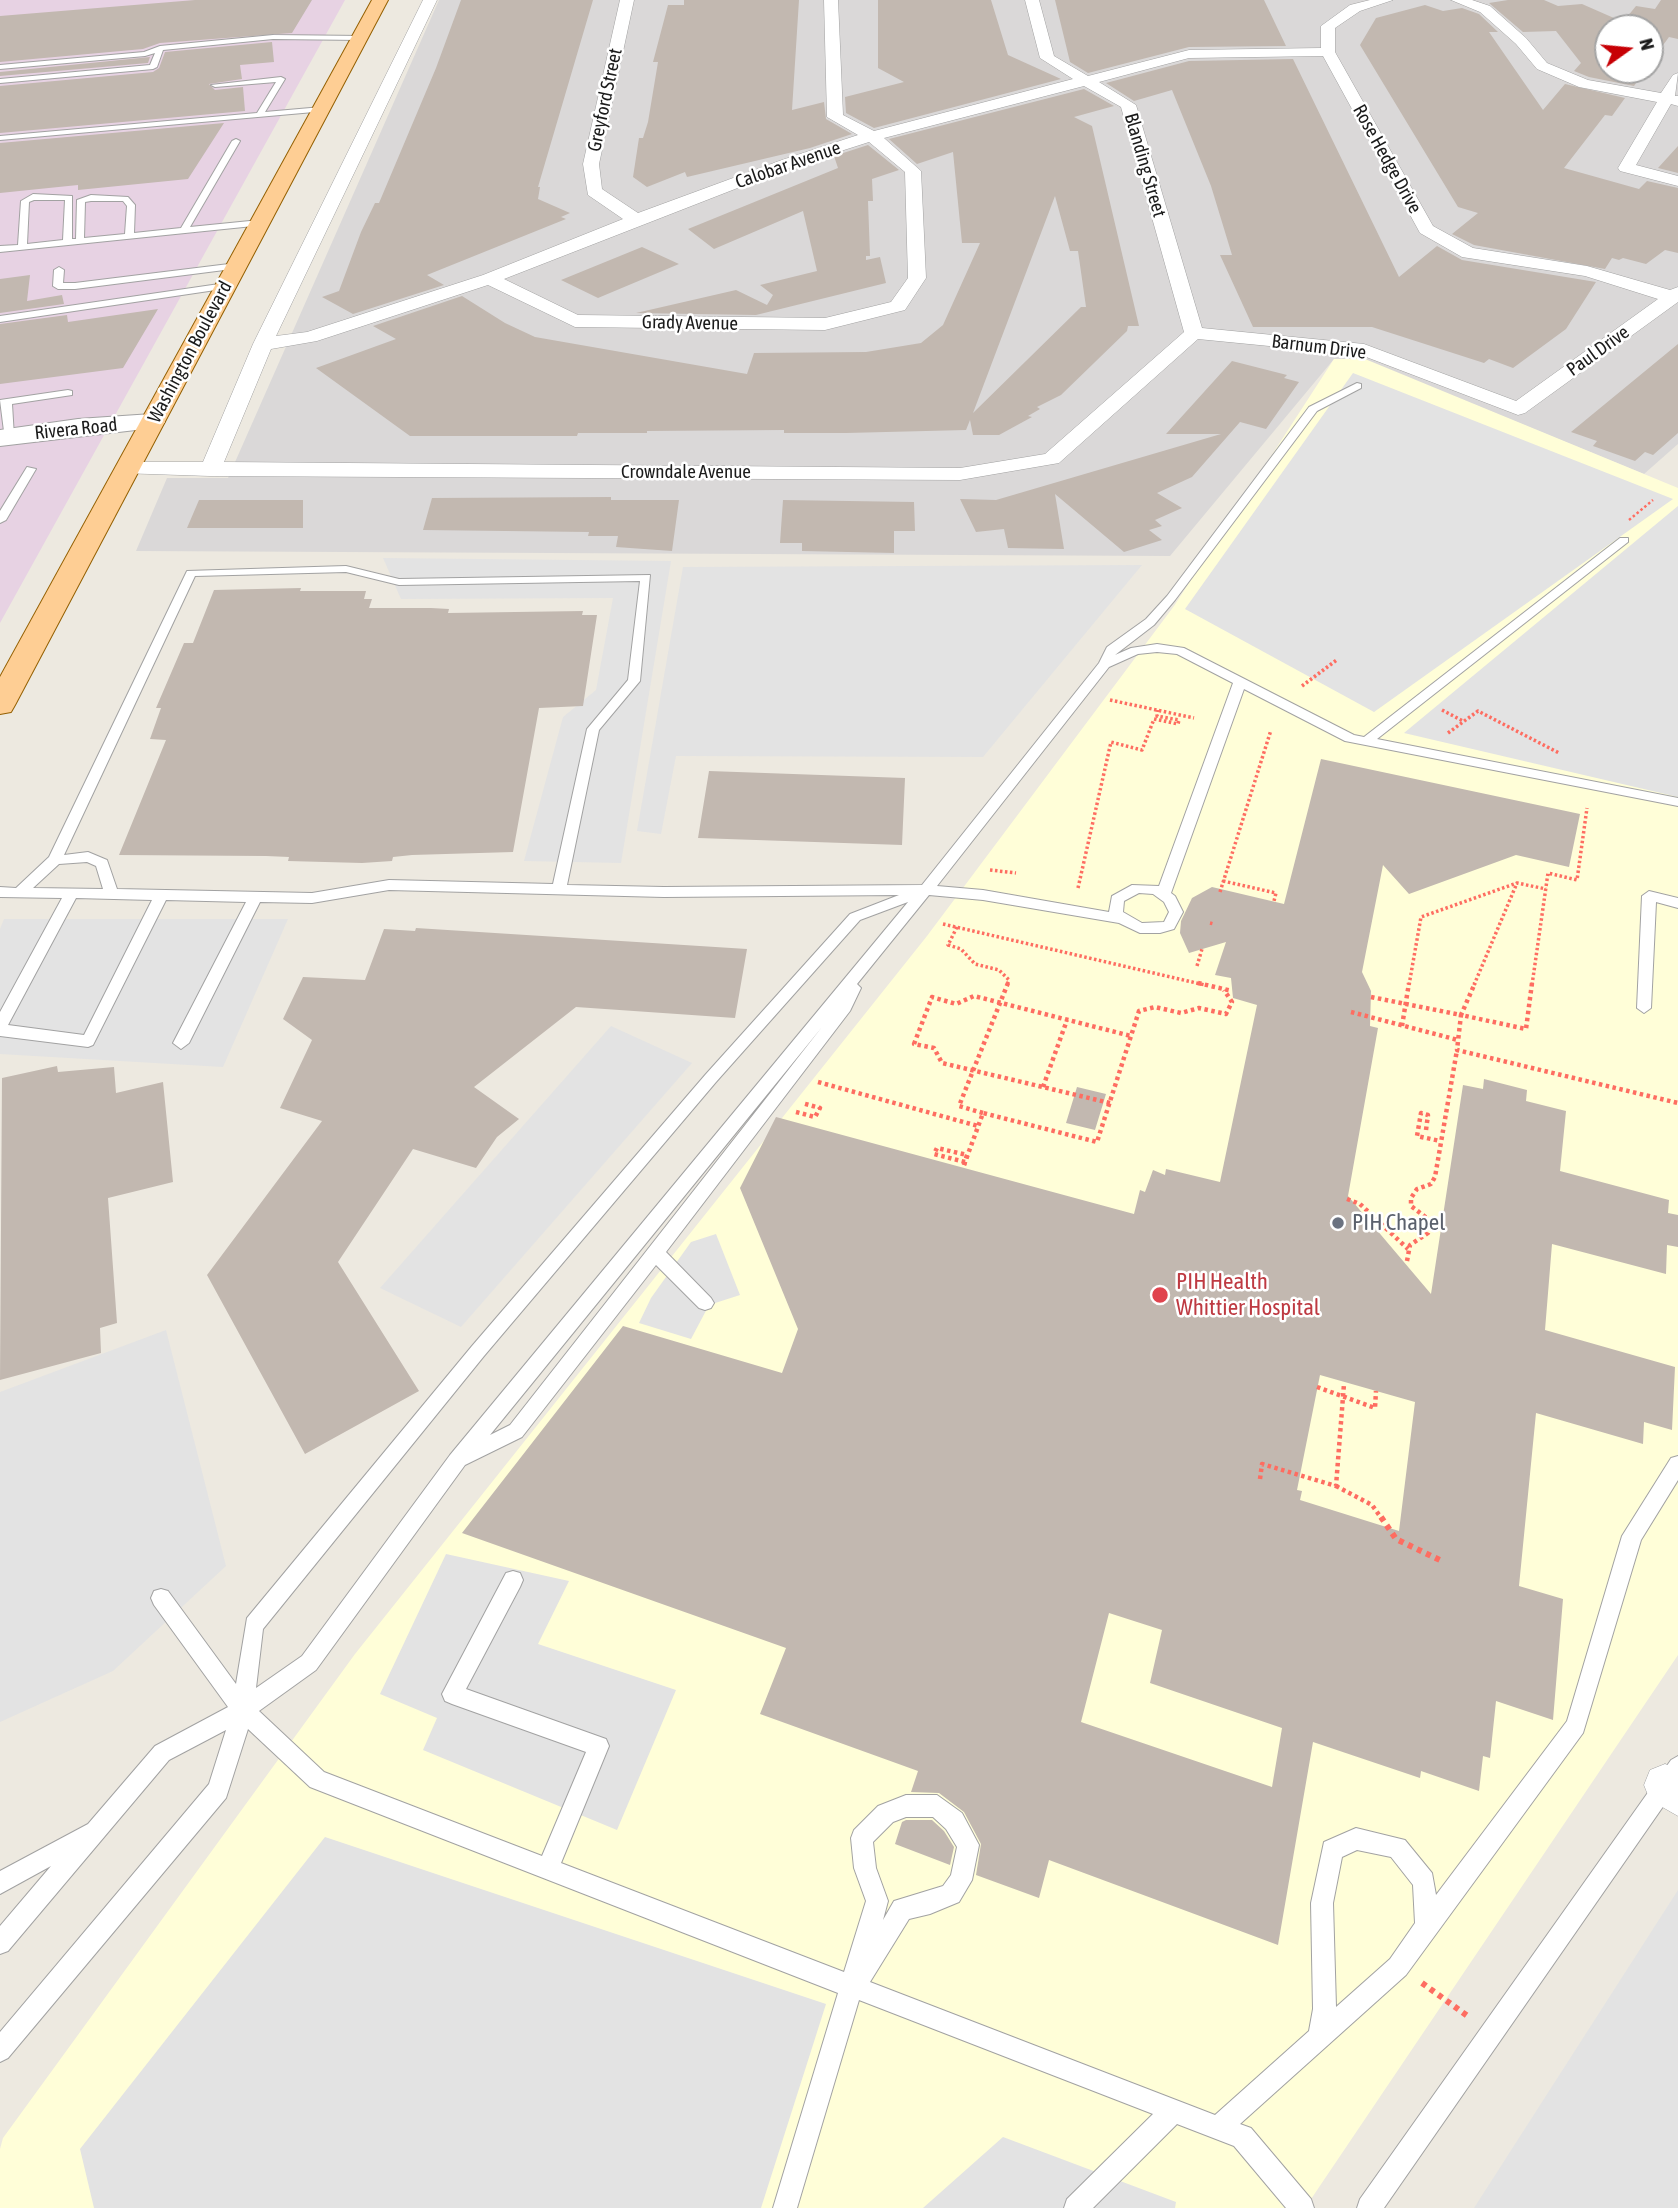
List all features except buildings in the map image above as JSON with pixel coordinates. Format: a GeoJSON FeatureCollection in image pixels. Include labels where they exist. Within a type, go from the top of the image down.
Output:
{"type":"FeatureCollection","features":[{"type":"Feature","properties":{"kind":"main road","name":"Washington Boulevard"},"geometry":{"type":"LineString","coordinates":[[0,705],[380,0]]}},
{"type":"Feature","properties":{"kind":"street"},"geometry":{"type":"LineString","coordinates":[[210,470],[263,344],[430,0]]}},
{"type":"Feature","properties":{"kind":"street","name":"Greyford Street"},"geometry":{"type":"LineString","coordinates":[[626,0],[591,164],[594,191],[636,220]]}},
{"type":"Feature","properties":{"kind":"street"},"geometry":{"type":"LineString","coordinates":[[831,0],[835,117],[872,136]]}},
{"type":"Feature","properties":{"kind":"street","name":"Blanding Street"},"geometry":{"type":"LineString","coordinates":[[1032,0],[1047,58],[1128,105],[1194,333]]}},
{"type":"Feature","properties":{"kind":"street"},"geometry":{"type":"LineString","coordinates":[[1328,52],[1328,26],[1355,8],[1386,0]]}},
{"type":"Feature","properties":{"kind":"street"},"geometry":{"type":"LineString","coordinates":[[1458,0],[1485,9],[1521,41],[1542,66],[1584,85],[1671,99]]}},
{"type":"Feature","properties":{"kind":"street","name":"Calobar Avenue"},"geometry":{"type":"LineString","coordinates":[[263,344],[310,337],[489,279],[788,163],[872,136],[1189,54],[1328,52]]}},
{"type":"Feature","properties":{"kind":"street","name":"Rose Hedge Drive"},"geometry":{"type":"LineString","coordinates":[[1328,52],[1426,229],[1468,253],[1587,271],[1675,295]]}},
{"type":"Feature","properties":{"kind":"street"},"geometry":{"type":"LineString","coordinates":[[1678,78],[1671,99],[1626,169],[1678,181]]}},
{"type":"Feature","properties":{"kind":"street","name":"Grady Avenue"},"geometry":{"type":"LineString","coordinates":[[489,279],[575,321],[825,324],[898,306],[917,278],[913,171],[872,136]]}},
{"type":"Feature","properties":{"kind":"street","name":"Paul Drive"},"geometry":{"type":"LineString","coordinates":[[1518,409],[1675,295]]}},
{"type":"Feature","properties":{"kind":"street","name":"Barnum Drive"},"geometry":{"type":"LineString","coordinates":[[1194,333],[1364,350],[1518,409]]}},
{"type":"Feature","properties":{"kind":"street","name":"Crowndale Avenue"},"geometry":{"type":"LineString","coordinates":[[128,468],[960,474],[1052,459],[1194,333]]}},
{"type":"Feature","properties":{"kind":"street","name":"Rivera Road"},"geometry":{"type":"LineString","coordinates":[[4,437],[152,422]]}},
{"type":"Feature","properties":{"kind":"lane"},"geometry":{"type":"LineString","coordinates":[[0,67],[145,54],[160,48],[273,37],[362,37]]}},
{"type":"Feature","properties":{"kind":"lane"},"geometry":{"type":"LineString","coordinates":[[0,81],[153,67],[160,48]]}},
{"type":"Feature","properties":{"kind":"lane"},"geometry":{"type":"LineString","coordinates":[[215,85],[281,79],[260,114]]}},
{"type":"Feature","properties":{"kind":"lane"},"geometry":{"type":"LineString","coordinates":[[0,138],[323,109]]}},
{"type":"Feature","properties":{"kind":"lane"},"geometry":{"type":"LineString","coordinates":[[184,230],[236,141]]}},
{"type":"Feature","properties":{"kind":"lane"},"geometry":{"type":"LineString","coordinates":[[22,246],[25,201],[33,197],[69,198],[67,242]]}},
{"type":"Feature","properties":{"kind":"lane"},"geometry":{"type":"LineString","coordinates":[[80,241],[81,200],[91,198],[125,199],[131,205],[129,236]]}},
{"type":"Feature","properties":{"kind":"lane"},"geometry":{"type":"LineString","coordinates":[[0,249],[260,223]]}},
{"type":"Feature","properties":{"kind":"lane"},"geometry":{"type":"LineString","coordinates":[[59,270],[58,286],[75,286],[237,265]]}},
{"type":"Feature","properties":{"kind":"lane"},"geometry":{"type":"LineString","coordinates":[[0,318],[226,286]]}},
{"type":"Feature","properties":{"kind":"lane"},"geometry":{"type":"LineString","coordinates":[[0,1943],[162,1753],[243,1710],[309,1663],[457,1461],[926,890],[1105,664],[1111,650],[1150,622],[1313,409],[1357,386]]}},
{"type":"Feature","properties":{"kind":"lane"},"geometry":{"type":"LineString","coordinates":[[4,437],[4,403],[68,393]]}},
{"type":"Feature","properties":{"kind":"lane"},"geometry":{"type":"LineString","coordinates":[[0,520],[31,468]]}},
{"type":"Feature","properties":{"kind":"lane"},"geometry":{"type":"LineString","coordinates":[[1367,741],[1624,540]]}},
{"type":"Feature","properties":{"kind":"lane"},"geometry":{"type":"LineString","coordinates":[[19,893],[55,860],[191,573],[345,569],[399,582],[646,577],[634,681],[593,729],[559,890]]}},
{"type":"Feature","properties":{"kind":"lane"},"geometry":{"type":"LineString","coordinates":[[1105,664],[1135,651],[1157,648],[1180,651],[1350,738],[1678,802]]}},
{"type":"Feature","properties":{"kind":"lane"},"geometry":{"type":"LineString","coordinates":[[1164,893],[1240,682]]}},
{"type":"Feature","properties":{"kind":"lane"},"geometry":{"type":"LineString","coordinates":[[55,860],[88,858],[102,863],[111,894]]}},
{"type":"Feature","properties":{"kind":"lane"},"geometry":{"type":"LineString","coordinates":[[0,892],[312,898],[389,885],[664,892],[926,890],[983,895],[1122,919],[1140,929],[1169,925],[1176,912],[1175,904],[1164,893],[1137,888],[1122,894],[1115,905],[1122,919]]}},
{"type":"Feature","properties":{"kind":"lane"},"geometry":{"type":"LineString","coordinates":[[0,2050],[218,1790],[243,1710],[254,1625],[478,1351],[710,1078],[855,917],[926,890]]}},
{"type":"Feature","properties":{"kind":"lane"},"geometry":{"type":"LineString","coordinates":[[71,894],[0,1028],[88,1041],[161,895]]}},
{"type":"Feature","properties":{"kind":"lane"},"geometry":{"type":"LineString","coordinates":[[181,1043],[255,897]]}},
{"type":"Feature","properties":{"kind":"lane"},"geometry":{"type":"LineString","coordinates":[[1644,1008],[1649,897],[1678,903]]}},
{"type":"Feature","properties":{"kind":"lane"},"geometry":{"type":"LineString","coordinates":[[457,1461],[516,1431],[656,1253],[784,1104],[845,1007],[862,968]]}},
{"type":"Feature","properties":{"kind":"lane"},"geometry":{"type":"LineString","coordinates":[[656,1253],[705,1303]]}},
{"type":"Feature","properties":{"kind":"lane"},"geometry":{"type":"LineString","coordinates":[[1217,2129],[1398,1967],[1576,1726],[1633,1536],[1678,1464]]}},
{"type":"Feature","properties":{"kind":"lane"},"geometry":{"type":"LineString","coordinates":[[513,1580],[452,1694],[599,1746],[548,1869]]}},
{"type":"Feature","properties":{"kind":"lane"},"geometry":{"type":"LineString","coordinates":[[161,1598],[243,1710],[317,1780],[1242,2137],[1302,2208]]}},
{"type":"Feature","properties":{"kind":"lane"},"geometry":{"type":"LineString","coordinates":[[1369,2208],[1491,2033],[1674,1782]]}},
{"type":"Feature","properties":{"kind":"lane"},"geometry":{"type":"LineString","coordinates":[[785,2208],[877,1901],[865,1868],[862,1838],[886,1814],[906,1806],[937,1806],[954,1821],[968,1844],[961,1880],[951,1894],[930,1903],[902,1909],[853,1988]]}},
{"type":"Feature","properties":{"kind":"lane"},"geometry":{"type":"LineString","coordinates":[[0,1883],[98,1828]]}},
{"type":"Feature","properties":{"kind":"lane"},"geometry":{"type":"LineString","coordinates":[[1320,2036],[1325,2009],[1322,1903],[1332,1850],[1356,1839],[1397,1849],[1424,1881],[1426,1926]]}},
{"type":"Feature","properties":{"kind":"lane"},"geometry":{"type":"LineString","coordinates":[[1076,2208],[1173,2111]]}},
{"type":"Feature","properties":{"kind":"path"},"geometry":{"type":"LineString","coordinates":[[1301,686],[1338,659]]}},
{"type":"Feature","properties":{"kind":"path"},"geometry":{"type":"LineString","coordinates":[[1110,700],[1194,718]]}},
{"type":"Feature","properties":{"kind":"path"},"geometry":{"type":"LineString","coordinates":[[1440,709],[1463,721]]}},
{"type":"Feature","properties":{"kind":"path"},"geometry":{"type":"LineString","coordinates":[[1070,887],[1077,889],[1111,743],[1142,750],[1154,719],[1178,724],[1179,720],[1157,716],[1158,710]]}},
{"type":"Feature","properties":{"kind":"path"},"geometry":{"type":"LineString","coordinates":[[1446,734],[1478,711],[1561,754]]}},
{"type":"Feature","properties":{"kind":"path"},"geometry":{"type":"LineString","coordinates":[[1220,892],[1271,730]]}},
{"type":"Feature","properties":{"kind":"path"},"geometry":{"type":"LineString","coordinates":[[1371,998],[1407,1003],[1526,1029],[1548,873],[1577,880],[1589,800]]}},
{"type":"Feature","properties":{"kind":"path"},"geometry":{"type":"LineString","coordinates":[[1223,881],[1276,893],[1274,901]]}},
{"type":"Feature","properties":{"kind":"path"},"geometry":{"type":"LineString","coordinates":[[1402,1026],[1421,918],[1517,883],[1546,889]]}},
{"type":"Feature","properties":{"kind":"path"},"geometry":{"type":"LineString","coordinates":[[1407,1261],[1408,1250],[1414,1240],[1422,1238],[1431,1227],[1428,1219],[1411,1206],[1411,1198],[1417,1189],[1431,1185],[1461,1016],[1517,883]]}},
{"type":"Feature","properties":{"kind":"path"},"geometry":{"type":"LineString","coordinates":[[943,924],[1232,991]]}},
{"type":"Feature","properties":{"kind":"path"},"geometry":{"type":"LineString","coordinates":[[957,927],[948,945],[961,949],[975,964],[999,970],[1009,980],[959,1106],[1097,1142],[1139,1011],[1155,1007],[1181,1013],[1199,1008],[1226,1014],[1231,1009],[1232,1002],[1224,990]]}},
{"type":"Feature","properties":{"kind":"path"},"geometry":{"type":"LineString","coordinates":[[1198,966],[1202,949]]}},
{"type":"Feature","properties":{"kind":"path"},"geometry":{"type":"LineString","coordinates":[[1110,1103],[942,1063],[934,1048],[914,1044],[932,997],[956,1004],[974,996],[1131,1036]]}},
{"type":"Feature","properties":{"kind":"path"},"geometry":{"type":"LineString","coordinates":[[1351,1013],[1458,1040]]}},
{"type":"Feature","properties":{"kind":"path"},"geometry":{"type":"LineString","coordinates":[[1043,1087],[1067,1020]]}},
{"type":"Feature","properties":{"kind":"path"},"geometry":{"type":"LineString","coordinates":[[1457,1050],[1678,1103]]}},
{"type":"Feature","properties":{"kind":"path"},"geometry":{"type":"LineString","coordinates":[[807,1079],[979,1126]]}},
{"type":"Feature","properties":{"kind":"path"},"geometry":{"type":"LineString","coordinates":[[784,1104],[816,1116],[820,1108]]}},
{"type":"Feature","properties":{"kind":"path"},"geometry":{"type":"LineString","coordinates":[[967,1155],[937,1147],[934,1154],[964,1163],[984,1113]]}},
{"type":"Feature","properties":{"kind":"path"},"geometry":{"type":"LineString","coordinates":[[1426,1130],[1428,1115],[1421,1113],[1417,1136],[1440,1141]]}},
{"type":"Feature","properties":{"kind":"path"},"geometry":{"type":"LineString","coordinates":[[1347,1199],[1360,1203],[1408,1250]]}},
{"type":"Feature","properties":{"kind":"path"},"geometry":{"type":"LineString","coordinates":[[1336,1486],[1344,1384]]}},
{"type":"Feature","properties":{"kind":"path"},"geometry":{"type":"LineString","coordinates":[[1317,1387],[1375,1408],[1376,1391]]}},
{"type":"Feature","properties":{"kind":"path"},"geometry":{"type":"LineString","coordinates":[[1260,1479],[1262,1464],[1336,1486],[1372,1505],[1396,1539],[1444,1562]]}},
{"type":"Feature","properties":{"kind":"path"},"geometry":{"type":"LineString","coordinates":[[1398,1967],[1491,2033]]}},
{"type":"Feature","properties":{"kind":"shaded area"},"geometry":{"type":"Polygon","coordinates":[[[0,0],[345,0],[0,623],[0,0]]]}},
{"type":"Feature","properties":{"kind":"shaded area"},"geometry":{"type":"Polygon","coordinates":[[[439,0],[1678,0],[1678,444],[1644,474],[1426,385],[1334,359],[1170,556],[136,551],[167,478],[228,478],[439,0]]]}},
{"type":"Feature","properties":{"kind":"shaded area","name":"PIH Health Whittier Hospital"},"geometry":{"type":"Polygon","coordinates":[[[1334,359],[1365,359],[1678,488],[1678,1655],[1305,2208],[0,2208],[0,2149],[3,2138],[355,1654],[927,936],[1174,606],[1334,359]]]}},
{"type":"Feature","properties":{"kind":"shaded area"},"geometry":{"type":"Polygon","coordinates":[[[1353,373],[1673,499],[1374,712],[1185,609],[1353,373]]]}},
{"type":"Feature","properties":{"kind":"shaded area"},"geometry":{"type":"Polygon","coordinates":[[[1678,506],[1678,797],[1404,733],[1678,506]]]}},
{"type":"Feature","properties":{"kind":"shaded area"},"geometry":{"type":"Polygon","coordinates":[[[383,558],[671,561],[621,863],[524,861],[563,717],[596,690],[613,598],[401,599],[383,558]]]}},
{"type":"Feature","properties":{"kind":"shaded area"},"geometry":{"type":"Polygon","coordinates":[[[1142,565],[983,757],[676,756],[661,834],[637,831],[683,567],[1142,565]]]}},
{"type":"Feature","properties":{"kind":"shaded area"},"geometry":{"type":"Polygon","coordinates":[[[4,919],[288,919],[223,1067],[0,1054],[0,929],[4,919]]]}},
{"type":"Feature","properties":{"kind":"shaded area"},"geometry":{"type":"Polygon","coordinates":[[[611,1026],[692,1063],[461,1327],[380,1288],[611,1026]]]}},
{"type":"Feature","properties":{"kind":"shaded area"},"geometry":{"type":"Polygon","coordinates":[[[716,1234],[740,1295],[709,1305],[691,1339],[639,1323],[651,1298],[691,1242],[716,1234]]]}},
{"type":"Feature","properties":{"kind":"shaded area"},"geometry":{"type":"Polygon","coordinates":[[[166,1330],[226,1566],[113,1671],[0,1722],[0,1392],[166,1330]]]}},
{"type":"Feature","properties":{"kind":"shaded area"},"geometry":{"type":"Polygon","coordinates":[[[446,1554],[569,1581],[538,1644],[676,1690],[617,1830],[423,1750],[437,1718],[380,1694],[446,1554]]]}},
{"type":"Feature","properties":{"kind":"shaded area"},"geometry":{"type":"Polygon","coordinates":[[[325,1837],[826,2004],[761,2208],[94,2208],[80,2149],[325,1837]]]}},
{"type":"Feature","properties":{"kind":"shaded area"},"geometry":{"type":"Polygon","coordinates":[[[1678,1890],[1678,2208],[1474,2208],[1678,1890]]]}},
{"type":"Feature","properties":{"kind":"shaded area"},"geometry":{"type":"Polygon","coordinates":[[[1003,2137],[1176,2202],[1175,2208],[923,2208],[1003,2137]]]}},
{"type":"Feature","properties":{"kind":"place","name":"PIH Chapel"},"geometry":{"type":"Point","coordinates":[1338,1223]}},
{"type":"Feature","properties":{"kind":"place","name":"PIH Health Whittier Hospital"},"geometry":{"type":"Point","coordinates":[1160,1295]}}]}
